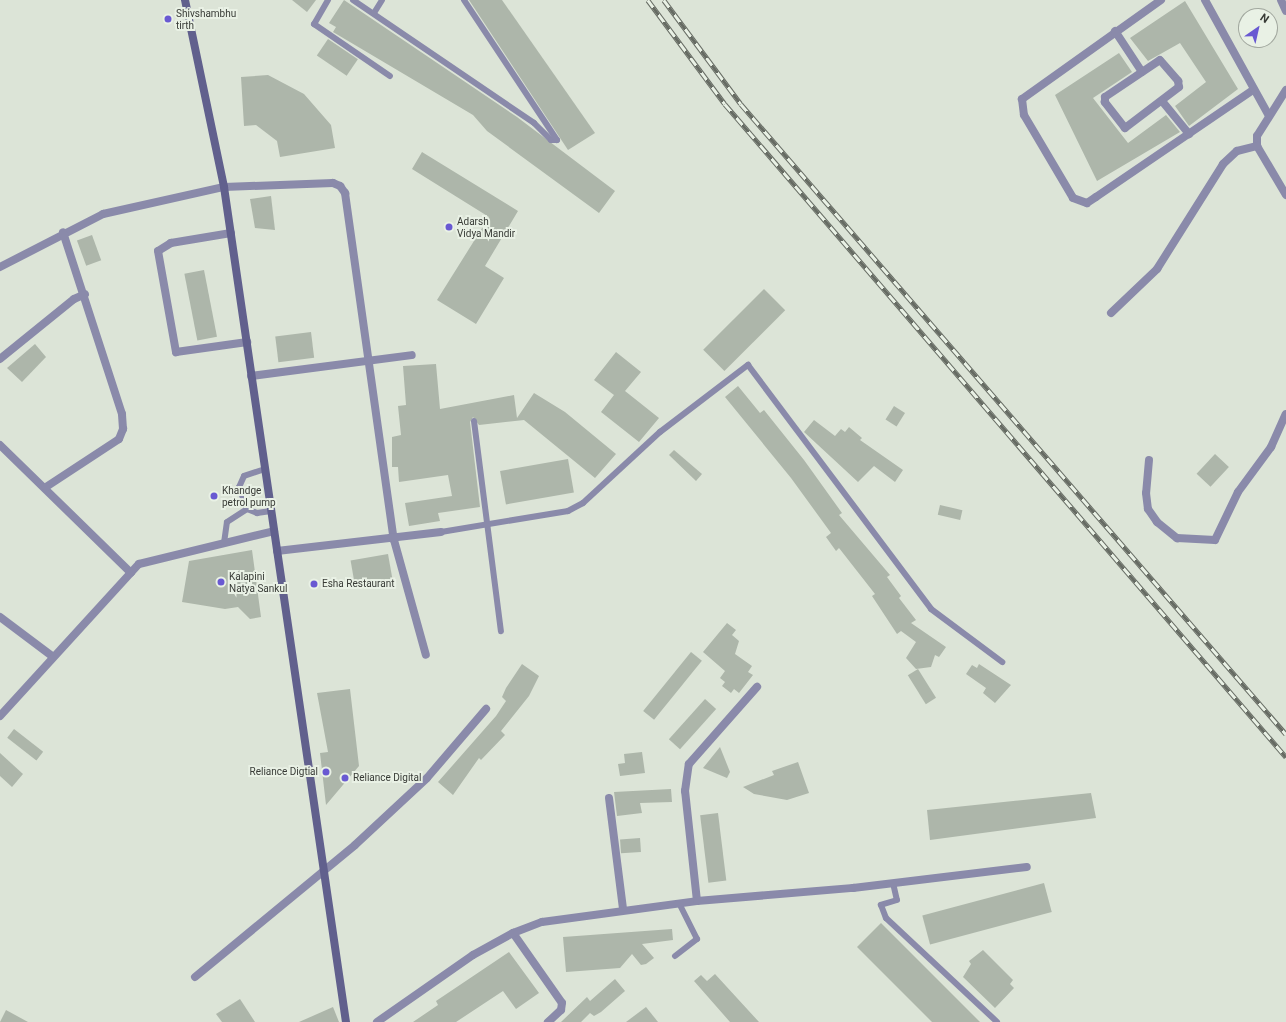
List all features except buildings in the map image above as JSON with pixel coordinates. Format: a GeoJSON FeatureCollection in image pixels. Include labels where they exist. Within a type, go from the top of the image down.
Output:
{"type":"FeatureCollection","features":[{"type":"Feature","properties":{"kind":"main road"},"geometry":{"type":"LineString","coordinates":[[185,0],[224,187],[346,1022]]}},
{"type":"Feature","properties":{"kind":"street"},"geometry":{"type":"LineString","coordinates":[[1161,0],[1022,99],[1024,115],[1073,198],[1087,203],[1253,90]]}},
{"type":"Feature","properties":{"kind":"street"},"geometry":{"type":"LineString","coordinates":[[1206,0],[1253,90],[1269,116]]}},
{"type":"Feature","properties":{"kind":"street"},"geometry":{"type":"LineString","coordinates":[[1282,0],[1286,10]]}},
{"type":"Feature","properties":{"kind":"street"},"geometry":{"type":"LineString","coordinates":[[1116,31],[1142,72]]}},
{"type":"Feature","properties":{"kind":"street"},"geometry":{"type":"LineString","coordinates":[[1160,60],[1178,81],[1179,87],[1162,101],[1126,128],[1105,102],[1106,97],[1160,60]]}},
{"type":"Feature","properties":{"kind":"street"},"geometry":{"type":"LineString","coordinates":[[1286,90],[1257,136],[1256,146],[1286,195]]}},
{"type":"Feature","properties":{"kind":"street"},"geometry":{"type":"LineString","coordinates":[[1162,101],[1189,134]]}},
{"type":"Feature","properties":{"kind":"street"},"geometry":{"type":"LineString","coordinates":[[1111,313],[1157,269],[1224,164],[1237,151],[1256,146]]}},
{"type":"Feature","properties":{"kind":"street"},"geometry":{"type":"LineString","coordinates":[[0,267],[62,232],[103,214],[224,187],[333,183],[340,186],[345,192],[394,540],[426,655]]}},
{"type":"Feature","properties":{"kind":"street"},"geometry":{"type":"LineString","coordinates":[[46,487],[119,439],[123,429],[122,414],[85,294],[62,232]]}},
{"type":"Feature","properties":{"kind":"street"},"geometry":{"type":"LineString","coordinates":[[230,233],[172,243],[158,251],[176,352],[247,342]]}},
{"type":"Feature","properties":{"kind":"street"},"geometry":{"type":"LineString","coordinates":[[0,359],[74,299],[85,294]]}},
{"type":"Feature","properties":{"kind":"street"},"geometry":{"type":"LineString","coordinates":[[251,376],[369,358],[412,355]]}},
{"type":"Feature","properties":{"kind":"street"},"geometry":{"type":"LineString","coordinates":[[1149,460],[1148,509],[1157,522],[1178,538],[1215,540],[1238,492],[1272,447],[1286,414]]}},
{"type":"Feature","properties":{"kind":"street"},"geometry":{"type":"LineString","coordinates":[[0,445],[46,487],[131,573]]}},
{"type":"Feature","properties":{"kind":"street"},"geometry":{"type":"LineString","coordinates":[[0,716],[52,656],[139,564],[274,531]]}},
{"type":"Feature","properties":{"kind":"street"},"geometry":{"type":"LineString","coordinates":[[277,551],[394,540],[441,532]]}},
{"type":"Feature","properties":{"kind":"street"},"geometry":{"type":"LineString","coordinates":[[0,617],[52,656]]}},
{"type":"Feature","properties":{"kind":"street"},"geometry":{"type":"LineString","coordinates":[[697,901],[685,791],[689,764],[756,687]]}},
{"type":"Feature","properties":{"kind":"street"},"geometry":{"type":"LineString","coordinates":[[195,977],[323,868],[355,845],[427,778],[486,709]]}},
{"type":"Feature","properties":{"kind":"street"},"geometry":{"type":"LineString","coordinates":[[610,798],[623,909]]}},
{"type":"Feature","properties":{"kind":"street"},"geometry":{"type":"LineString","coordinates":[[377,1022],[512,932],[542,922],[623,909],[893,883],[1027,867]]}},
{"type":"Feature","properties":{"kind":"street"},"geometry":{"type":"LineString","coordinates":[[512,932],[562,1003],[561,1010],[548,1022]]}},
{"type":"Feature","properties":{"kind":"lane"},"geometry":{"type":"LineString","coordinates":[[328,0],[314,24],[390,76]]}},
{"type":"Feature","properties":{"kind":"lane"},"geometry":{"type":"LineString","coordinates":[[353,0],[374,13],[555,141],[557,138],[464,0]]}},
{"type":"Feature","properties":{"kind":"lane"},"geometry":{"type":"LineString","coordinates":[[374,13],[382,0]]}},
{"type":"Feature","properties":{"kind":"lane"},"geometry":{"type":"LineString","coordinates":[[441,532],[568,511],[583,503],[660,432],[748,365],[931,609],[1002,662]]}},
{"type":"Feature","properties":{"kind":"lane"},"geometry":{"type":"LineString","coordinates":[[474,421],[501,631]]}},
{"type":"Feature","properties":{"kind":"lane"},"geometry":{"type":"LineString","coordinates":[[247,509],[240,481],[248,473],[265,469]]}},
{"type":"Feature","properties":{"kind":"lane"},"geometry":{"type":"LineString","coordinates":[[247,509],[257,513],[271,511]]}},
{"type":"Feature","properties":{"kind":"lane"},"geometry":{"type":"LineString","coordinates":[[224,543],[226,522],[247,509]]}},
{"type":"Feature","properties":{"kind":"lane"},"geometry":{"type":"LineString","coordinates":[[893,883],[897,900],[881,905],[886,918],[997,1022]]}},
{"type":"Feature","properties":{"kind":"lane"},"geometry":{"type":"LineString","coordinates":[[675,956],[697,939],[679,903]]}},
{"type":"Feature","properties":{"kind":"railway"},"geometry":{"type":"LineString","coordinates":[[648,0],[725,104],[1286,757]]}},
{"type":"Feature","properties":{"kind":"railway"},"geometry":{"type":"LineString","coordinates":[[664,0],[741,104],[1286,734]]}},
{"type":"Feature","properties":{"kind":"place","name":"Shivshambhu tirth"},"geometry":{"type":"Point","coordinates":[168,19]}},
{"type":"Feature","properties":{"kind":"place","name":"Adarsh Vidya Mandir"},"geometry":{"type":"Point","coordinates":[449,227]}},
{"type":"Feature","properties":{"kind":"place","name":"Khandge petrol pump"},"geometry":{"type":"Point","coordinates":[214,496]}},
{"type":"Feature","properties":{"kind":"place","name":"Kalapini Natya Sankul"},"geometry":{"type":"Point","coordinates":[221,582]}},
{"type":"Feature","properties":{"kind":"place","name":"Esha Restaurant"},"geometry":{"type":"Point","coordinates":[314,584]}},
{"type":"Feature","properties":{"kind":"place","name":"Reliance Digtial"},"geometry":{"type":"Point","coordinates":[326,772]}},
{"type":"Feature","properties":{"kind":"place","name":"Reliance Digital"},"geometry":{"type":"Point","coordinates":[345,778]}}]}
